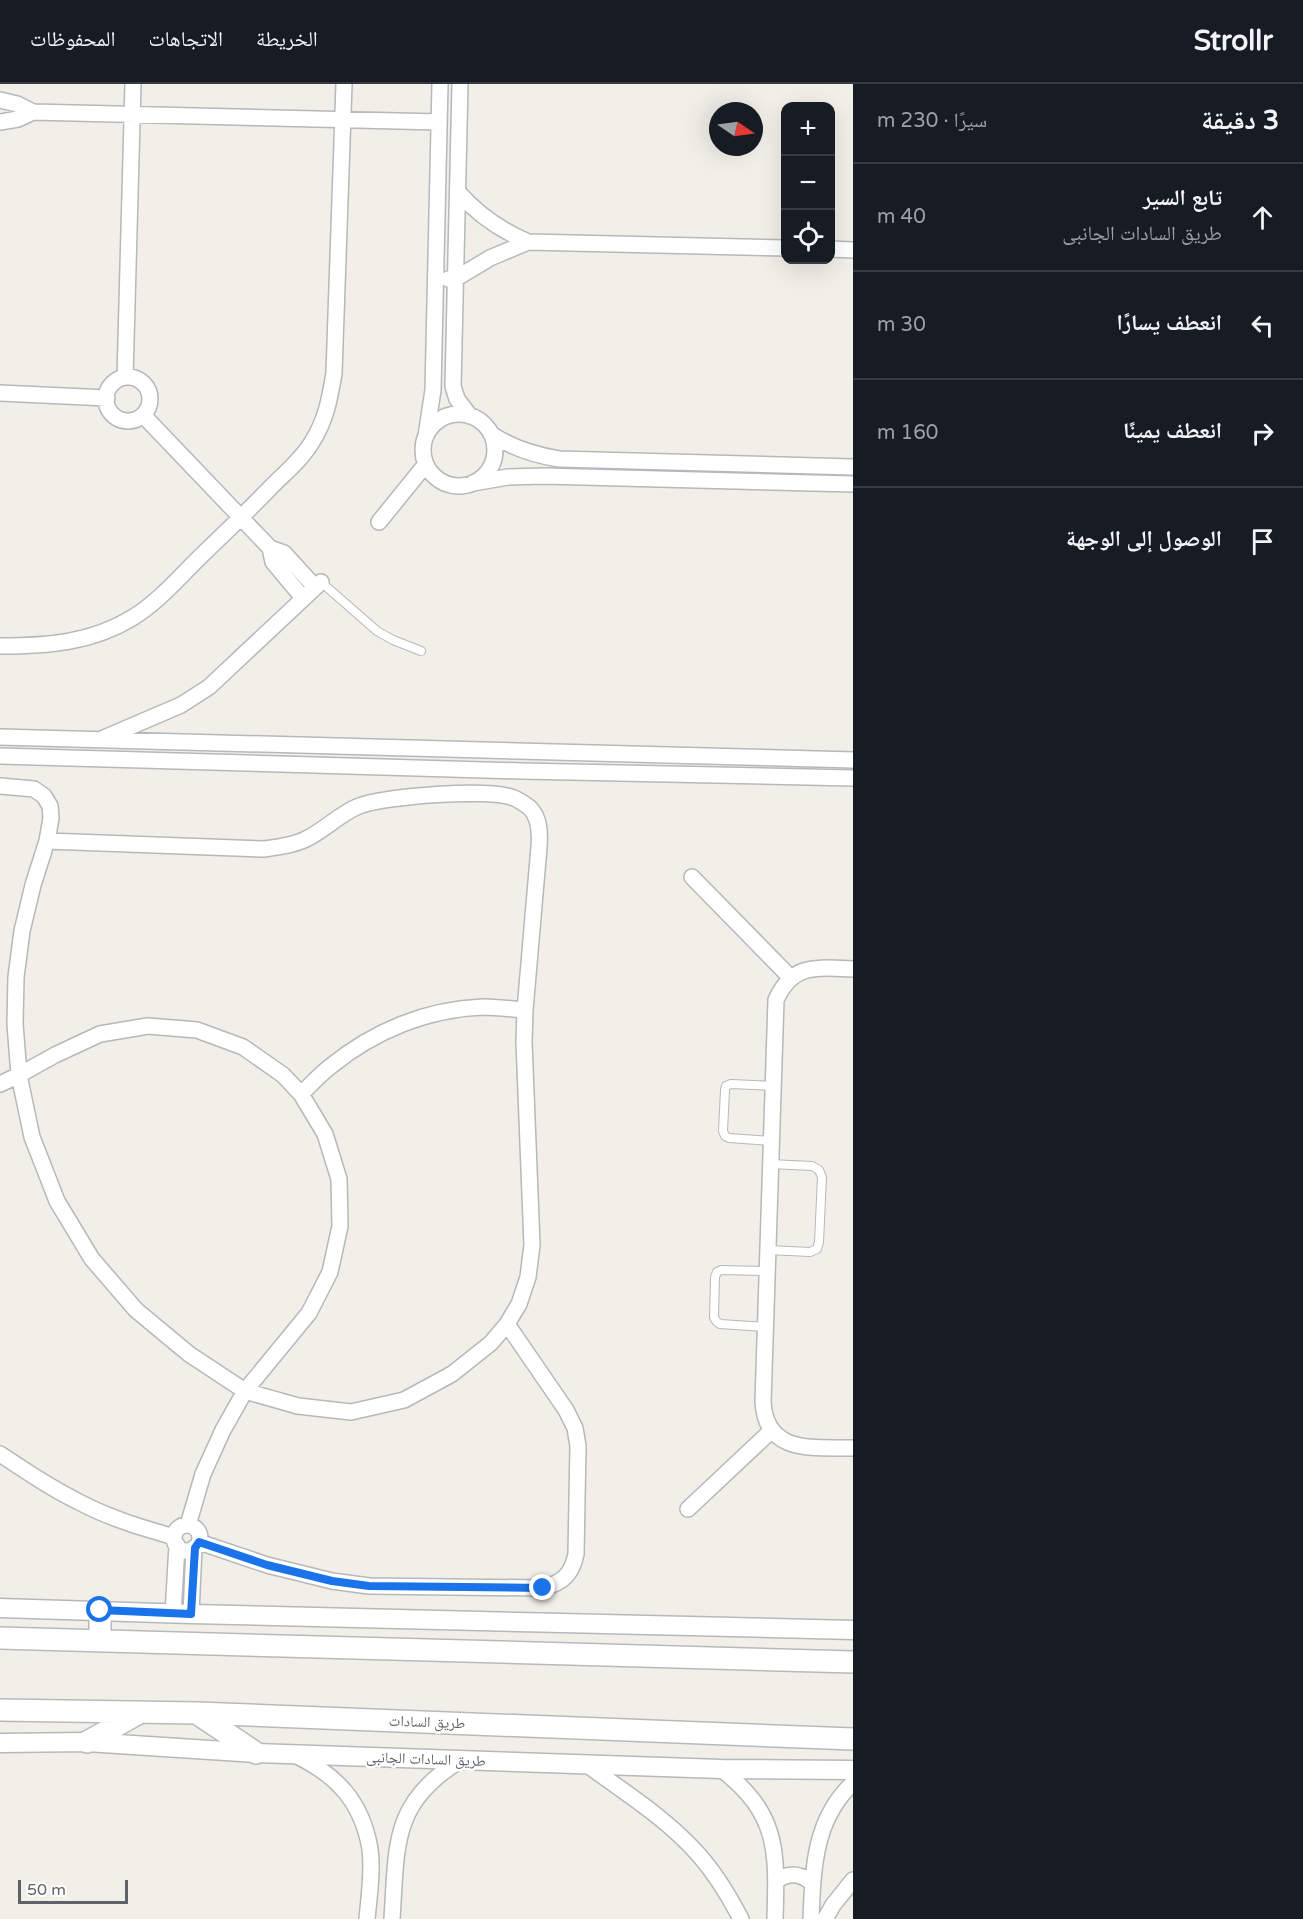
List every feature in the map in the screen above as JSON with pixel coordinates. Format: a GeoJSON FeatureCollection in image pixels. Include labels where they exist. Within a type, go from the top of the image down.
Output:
{"type":"FeatureCollection","features":[{"type":"Feature","properties":{"kind":"main road"},"geometry":{"type":"LineString","coordinates":[[100,1610],[100,1640]]}},
{"type":"Feature","properties":{"kind":"main road"},"geometry":{"type":"LineString","coordinates":[[0,1638],[853,1662]]}},
{"type":"Feature","properties":{"kind":"main road","name":"طريق السادات"},"geometry":{"type":"LineString","coordinates":[[0,1710],[198,1713],[853,1739]]}},
{"type":"Feature","properties":{"kind":"main road"},"geometry":{"type":"LineString","coordinates":[[87,1742],[140,1713]]}},
{"type":"Feature","properties":{"kind":"main road"},"geometry":{"type":"LineString","coordinates":[[198,1713],[256,1754]]}},
{"type":"Feature","properties":{"kind":"street"},"geometry":{"type":"LineString","coordinates":[[125,377],[133,84]]}},
{"type":"Feature","properties":{"kind":"street"},"geometry":{"type":"LineString","coordinates":[[0,646],[37,646],[77,641],[132,618],[150,605],[241,518],[302,456],[319,430],[328,410],[334,373],[344,84]]}},
{"type":"Feature","properties":{"kind":"street"},"geometry":{"type":"LineString","coordinates":[[440,84],[432,402],[423,446],[426,465],[437,479],[446,484],[464,486],[490,479],[526,476],[853,484]]}},
{"type":"Feature","properties":{"kind":"street"},"geometry":{"type":"LineString","coordinates":[[460,84],[453,386],[457,399],[470,416],[485,426],[491,434],[506,443],[523,451],[559,459],[853,466]]}},
{"type":"Feature","properties":{"kind":"street"},"geometry":{"type":"LineString","coordinates":[[0,100],[17,104],[33,112],[439,122]]}},
{"type":"Feature","properties":{"kind":"street"},"geometry":{"type":"LineString","coordinates":[[0,122],[18,119],[33,112]]}},
{"type":"Feature","properties":{"kind":"street"},"geometry":{"type":"LineString","coordinates":[[458,192],[489,222],[528,242],[781,248]]}},
{"type":"Feature","properties":{"kind":"street"},"geometry":{"type":"LineString","coordinates":[[436,280],[455,279],[490,258],[528,242]]}},
{"type":"Feature","properties":{"kind":"street"},"geometry":{"type":"LineString","coordinates":[[835,249],[853,250]]}},
{"type":"Feature","properties":{"kind":"street"},"geometry":{"type":"LineString","coordinates":[[125,377],[138,379],[148,389],[150,403],[143,415],[130,420],[116,417],[108,406],[107,398],[114,382],[125,377]]}},
{"type":"Feature","properties":{"kind":"street"},"geometry":{"type":"LineString","coordinates":[[0,393],[107,398]]}},
{"type":"Feature","properties":{"kind":"street"},"geometry":{"type":"LineString","coordinates":[[426,436],[436,422],[444,418],[461,414],[470,416]]}},
{"type":"Feature","properties":{"kind":"street"},"geometry":{"type":"LineString","coordinates":[[98,740],[172,709],[196,696],[219,678],[318,584],[284,554],[270,548],[143,415]]}},
{"type":"Feature","properties":{"kind":"street"},"geometry":{"type":"LineString","coordinates":[[473,483],[488,471],[493,462],[495,453],[491,434]]}},
{"type":"Feature","properties":{"kind":"street"},"geometry":{"type":"LineString","coordinates":[[744,482],[745,464]]}},
{"type":"Feature","properties":{"kind":"street"},"geometry":{"type":"LineString","coordinates":[[379,522],[426,465]]}},
{"type":"Feature","properties":{"kind":"street"},"geometry":{"type":"LineString","coordinates":[[270,548],[273,562],[303,598]]}},
{"type":"Feature","properties":{"kind":"street"},"geometry":{"type":"LineString","coordinates":[[0,737],[853,760]]}},
{"type":"Feature","properties":{"kind":"street"},"geometry":{"type":"LineString","coordinates":[[522,752],[522,771]]}},
{"type":"Feature","properties":{"kind":"street"},"geometry":{"type":"LineString","coordinates":[[0,756],[853,778]]}},
{"type":"Feature","properties":{"kind":"street"},"geometry":{"type":"LineString","coordinates":[[0,786],[34,789],[44,796],[50,806],[51,818],[47,841],[22,931],[16,977],[15,1024],[20,1075],[32,1137],[57,1201],[92,1259],[136,1310],[189,1354],[245,1391],[298,1406],[351,1412],[404,1400],[452,1374],[491,1343],[507,1324],[519,1304],[528,1277],[532,1245],[524,1042],[540,827],[531,809],[515,798],[496,794],[402,797],[381,800],[340,815],[305,840],[264,849],[47,841]]}},
{"type":"Feature","properties":{"kind":"street"},"geometry":{"type":"LineString","coordinates":[[692,877],[790,977]]}},
{"type":"Feature","properties":{"kind":"street"},"geometry":{"type":"LineString","coordinates":[[853,969],[809,969],[790,977],[776,999],[764,1414],[771,1431],[790,1444],[853,1448]]}},
{"type":"Feature","properties":{"kind":"street"},"geometry":{"type":"LineString","coordinates":[[301,1094],[330,1067],[363,1042],[401,1024],[441,1012],[483,1007],[525,1010]]}},
{"type":"Feature","properties":{"kind":"street"},"geometry":{"type":"LineString","coordinates":[[0,1084],[99,1034],[148,1026],[197,1030],[243,1047],[283,1075],[301,1094],[325,1134],[339,1179],[340,1226],[330,1272],[309,1313],[245,1391],[222,1430],[203,1474],[188,1525],[177,1530],[182,1614]]}},
{"type":"Feature","properties":{"kind":"street"},"geometry":{"type":"LineString","coordinates":[[0,1454],[84,1505],[176,1541],[183,1550],[197,1545],[299,1574],[369,1586],[543,1588],[555,1585],[566,1578],[574,1567],[576,1554],[577,1437],[566,1410],[507,1324]]}},
{"type":"Feature","properties":{"kind":"street"},"geometry":{"type":"LineString","coordinates":[[688,1509],[771,1431]]}},
{"type":"Feature","properties":{"kind":"street"},"geometry":{"type":"LineString","coordinates":[[182,1614],[198,1531],[188,1525]]}},
{"type":"Feature","properties":{"kind":"street"},"geometry":{"type":"LineString","coordinates":[[0,1608],[853,1630]]}},
{"type":"Feature","properties":{"kind":"street","name":"طريق السادات الجانبى"},"geometry":{"type":"LineString","coordinates":[[0,1743],[87,1742],[256,1754],[721,1769],[853,1770]]}},
{"type":"Feature","properties":{"kind":"street"},"geometry":{"type":"LineString","coordinates":[[295,1755],[318,1766],[337,1781],[352,1800],[363,1822],[370,1850],[367,1919]]}},
{"type":"Feature","properties":{"kind":"street"},"geometry":{"type":"LineString","coordinates":[[392,1919],[397,1845],[402,1824],[412,1804],[425,1786],[461,1760]]}},
{"type":"Feature","properties":{"kind":"street"},"geometry":{"type":"LineString","coordinates":[[586,1764],[671,1827],[691,1847],[722,1885],[741,1919]]}},
{"type":"Feature","properties":{"kind":"street"},"geometry":{"type":"LineString","coordinates":[[721,1769],[741,1784],[757,1804],[768,1826],[774,1851],[775,1919]]}},
{"type":"Feature","properties":{"kind":"street"},"geometry":{"type":"LineString","coordinates":[[811,1919],[815,1851],[832,1808],[853,1783]]}},
{"type":"Feature","properties":{"kind":"street"},"geometry":{"type":"LineString","coordinates":[[776,1881],[790,1874],[798,1875],[812,1883]]}},
{"type":"Feature","properties":{"kind":"street"},"geometry":{"type":"LineString","coordinates":[[825,1919],[853,1880]]}},
{"type":"Feature","properties":{"kind":"lane"},"geometry":{"type":"LineString","coordinates":[[318,584],[384,636],[421,651]]}},
{"type":"Feature","properties":{"kind":"lane"},"geometry":{"type":"LineString","coordinates":[[771,1141],[729,1138],[723,1131],[726,1086],[731,1083],[773,1086]]}},
{"type":"Feature","properties":{"kind":"lane"},"geometry":{"type":"LineString","coordinates":[[768,1250],[810,1252],[817,1249],[822,1177],[819,1170],[812,1166],[771,1164]]}},
{"type":"Feature","properties":{"kind":"lane"},"geometry":{"type":"LineString","coordinates":[[765,1327],[716,1322],[714,1317],[715,1285],[716,1274],[719,1271],[767,1271]]}},
{"type":"Feature","properties":{"kind":"route"},"geometry":{"type":"LineString","coordinates":[[100,1610],[191,1614],[195,1548],[199,1542],[233,1555],[299,1574],[369,1586],[543,1588]]}}]}
